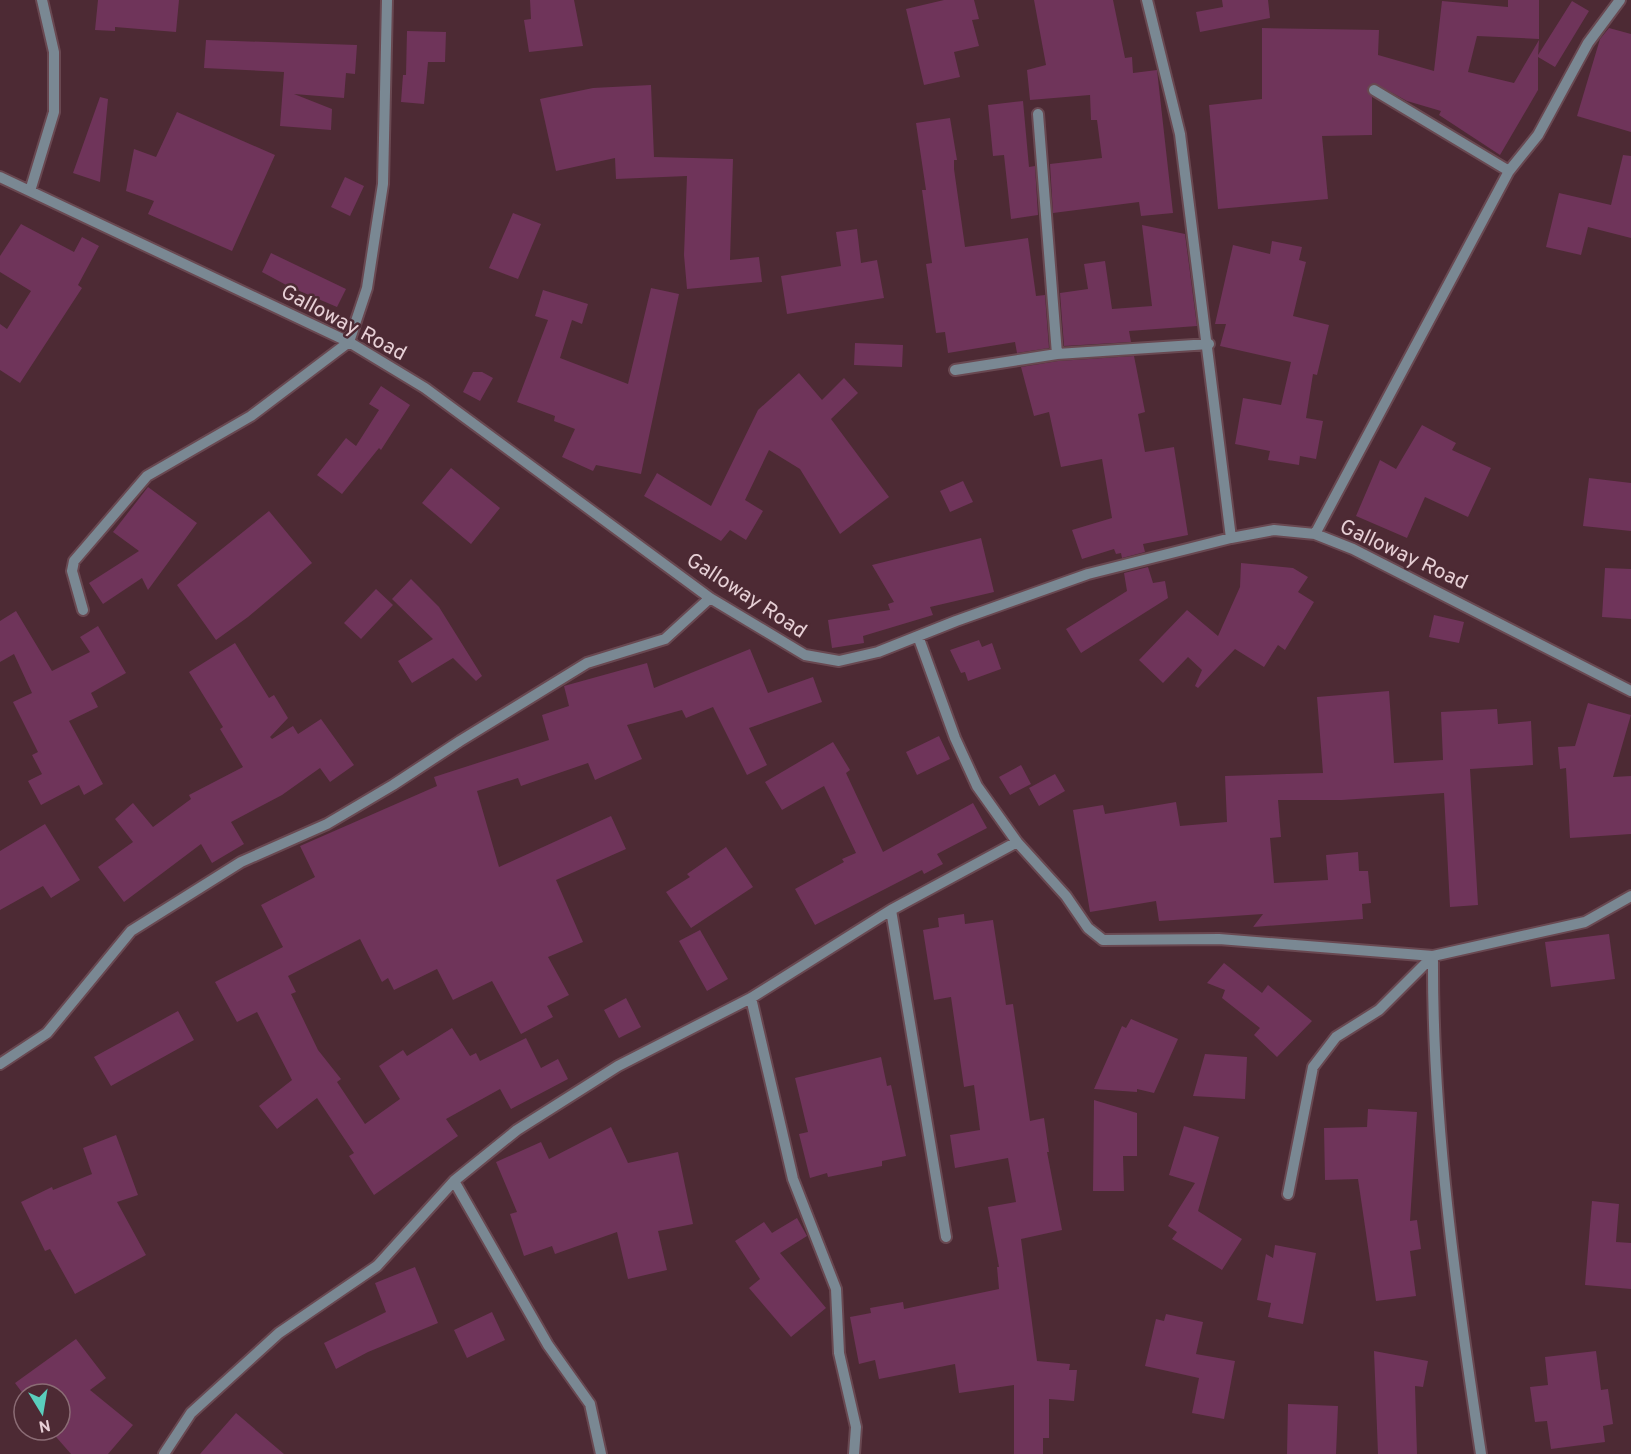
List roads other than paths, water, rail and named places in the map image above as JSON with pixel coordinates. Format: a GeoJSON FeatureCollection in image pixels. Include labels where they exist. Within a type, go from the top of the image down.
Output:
{"type":"FeatureCollection","features":[{"type":"Feature","properties":{"kind":"street"},"geometry":{"type":"LineString","coordinates":[[30,191],[54,112],[54,52],[42,0]]}},
{"type":"Feature","properties":{"kind":"street"},"geometry":{"type":"LineString","coordinates":[[83,610],[72,571],[74,561],[147,476],[252,416],[350,342],[368,288],[383,184],[387,0]]}},
{"type":"Feature","properties":{"kind":"street"},"geometry":{"type":"LineString","coordinates":[[1147,0],[1180,134],[1209,344],[1231,538]]}},
{"type":"Feature","properties":{"kind":"street"},"geometry":{"type":"LineString","coordinates":[[1315,534],[1509,171],[1538,135],[1588,43],[1620,0]]}},
{"type":"Feature","properties":{"kind":"street"},"geometry":{"type":"LineString","coordinates":[[1374,90],[1509,171]]}},
{"type":"Feature","properties":{"kind":"street"},"geometry":{"type":"LineString","coordinates":[[1038,114],[1057,354]]}},
{"type":"Feature","properties":{"kind":"street","name":"Galloway Road"},"geometry":{"type":"LineString","coordinates":[[0,177],[350,342],[425,388],[710,598],[805,655],[839,661],[878,652],[1088,573],[1231,538],[1274,530],[1315,534],[1353,549],[1631,691]]}},
{"type":"Feature","properties":{"kind":"street"},"geometry":{"type":"LineString","coordinates":[[955,370],[1057,354],[1209,344]]}},
{"type":"Feature","properties":{"kind":"street"},"geometry":{"type":"LineString","coordinates":[[0,1064],[47,1033],[131,931],[241,862],[346,813],[587,663],[665,639],[710,598]]}},
{"type":"Feature","properties":{"kind":"street"},"geometry":{"type":"LineString","coordinates":[[918,636],[955,738],[977,786],[1017,842],[1066,896],[1088,928],[1103,940],[1219,939],[1433,956],[1585,922],[1631,896]]}},
{"type":"Feature","properties":{"kind":"street"},"geometry":{"type":"LineString","coordinates":[[164,1454],[191,1413],[279,1333],[377,1266],[454,1181],[516,1130],[618,1066],[751,998],[891,910],[1017,842]]}},
{"type":"Feature","properties":{"kind":"street"},"geometry":{"type":"LineString","coordinates":[[891,910],[946,1238]]}},
{"type":"Feature","properties":{"kind":"street"},"geometry":{"type":"LineString","coordinates":[[1288,1194],[1313,1067],[1336,1037],[1379,1010],[1433,956]]}},
{"type":"Feature","properties":{"kind":"street"},"geometry":{"type":"LineString","coordinates":[[1433,956],[1432,1041],[1441,1138],[1463,1335],[1481,1454]]}},
{"type":"Feature","properties":{"kind":"street"},"geometry":{"type":"LineString","coordinates":[[751,998],[793,1179],[836,1289],[839,1353],[856,1427],[854,1454]]}},
{"type":"Feature","properties":{"kind":"street"},"geometry":{"type":"LineString","coordinates":[[454,1181],[548,1345],[590,1404],[601,1454]]}}]}
